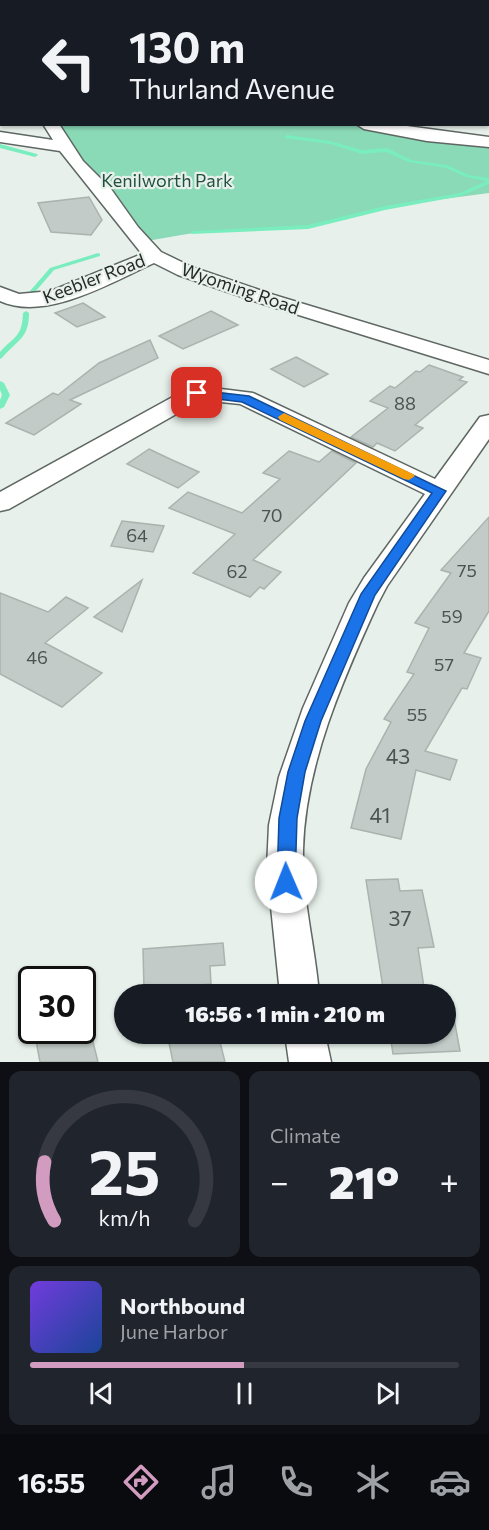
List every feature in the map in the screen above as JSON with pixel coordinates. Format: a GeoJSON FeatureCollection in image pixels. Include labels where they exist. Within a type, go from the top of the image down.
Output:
{"type":"FeatureCollection","features":[{"type":"Feature","properties":{"kind":"street","name":"Wyoming Road"},"geometry":{"type":"LineString","coordinates":[[52,126],[63,146],[105,193],[131,231],[154,256],[185,271],[267,299],[489,367]]}},
{"type":"Feature","properties":{"kind":"street"},"geometry":{"type":"LineString","coordinates":[[374,126],[427,136],[489,142]]}},
{"type":"Feature","properties":{"kind":"street"},"geometry":{"type":"LineString","coordinates":[[0,137],[63,146]]}},
{"type":"Feature","properties":{"kind":"street","name":"Keebler Road"},"geometry":{"type":"LineString","coordinates":[[0,292],[6,297],[24,302],[53,298],[154,256]]}},
{"type":"Feature","properties":{"kind":"street"},"geometry":{"type":"LineString","coordinates":[[0,503],[197,393],[245,399],[440,491]]}},
{"type":"Feature","properties":{"kind":"street"},"geometry":{"type":"LineString","coordinates":[[299,984],[286,882],[285,849],[288,818],[297,772],[313,721],[361,608],[374,584],[489,422]]}},
{"type":"Feature","properties":{"kind":"street"},"geometry":{"type":"LineString","coordinates":[[307,1044],[310,1062]]}},
{"type":"Feature","properties":{"kind":"green space","name":"Kenilworth Park"},"geometry":{"type":"Polygon","coordinates":[[[52,126],[380,126],[489,142],[489,193],[398,205],[308,227],[193,233],[141,242],[52,126]]]}},
{"type":"Feature","properties":{"kind":"building"},"geometry":{"type":"Polygon","coordinates":[[[89,197],[102,220],[91,235],[51,232],[38,203],[89,197]]]}},
{"type":"Feature","properties":{"kind":"building"},"geometry":{"type":"Polygon","coordinates":[[[83,303],[105,317],[77,327],[55,313],[83,303]]]}},
{"type":"Feature","properties":{"kind":"building"},"geometry":{"type":"Polygon","coordinates":[[[211,311],[238,325],[183,349],[159,336],[211,311]]]}},
{"type":"Feature","properties":{"kind":"building"},"geometry":{"type":"Polygon","coordinates":[[[150,340],[158,358],[70,400],[81,404],[34,435],[6,423],[53,393],[58,395],[99,363],[150,340]]]}},
{"type":"Feature","properties":{"kind":"building"},"geometry":{"type":"Polygon","coordinates":[[[296,357],[328,374],[304,387],[271,369],[296,357]]]}},
{"type":"Feature","properties":{"kind":"building"},"geometry":{"type":"Polygon","coordinates":[[[429,365],[463,377],[459,380],[467,382],[415,425],[423,428],[395,451],[377,443],[373,447],[351,437],[388,408],[370,401],[390,386],[395,388],[416,371],[420,372],[429,365]]]}},
{"type":"Feature","properties":{"kind":"building"},"geometry":{"type":"Polygon","coordinates":[[[149,449],[199,472],[178,488],[127,464],[149,449]]]}},
{"type":"Feature","properties":{"kind":"building"},"geometry":{"type":"Polygon","coordinates":[[[289,451],[319,462],[332,451],[356,463],[253,560],[281,572],[264,589],[260,587],[250,597],[193,573],[235,534],[169,508],[188,492],[242,513],[280,479],[263,473],[289,451]]]}},
{"type":"Feature","properties":{"kind":"building"},"geometry":{"type":"Polygon","coordinates":[[[489,517],[489,611],[464,653],[481,658],[467,689],[462,688],[425,751],[457,760],[450,780],[416,770],[401,839],[351,828],[366,769],[391,722],[384,719],[414,674],[407,672],[429,628],[415,623],[451,573],[441,570],[489,517]]]}},
{"type":"Feature","properties":{"kind":"building"},"geometry":{"type":"Polygon","coordinates":[[[122,521],[164,526],[153,552],[111,546],[122,521]]]}},
{"type":"Feature","properties":{"kind":"building"},"geometry":{"type":"Polygon","coordinates":[[[142,580],[122,632],[94,617],[142,580]]]}},
{"type":"Feature","properties":{"kind":"building"},"geometry":{"type":"Polygon","coordinates":[[[0,593],[48,612],[66,597],[88,608],[45,643],[102,673],[62,707],[0,674],[0,593]]]}},
{"type":"Feature","properties":{"kind":"building"},"geometry":{"type":"Polygon","coordinates":[[[398,879],[400,891],[422,890],[434,947],[418,948],[423,984],[382,984],[366,880],[398,879]]]}},
{"type":"Feature","properties":{"kind":"building"},"geometry":{"type":"Polygon","coordinates":[[[223,943],[225,965],[210,966],[211,984],[144,984],[143,949],[223,943]]]}},
{"type":"Feature","properties":{"kind":"building"},"geometry":{"type":"Polygon","coordinates":[[[456,1029],[460,1051],[393,1054],[392,1044],[456,1044],[456,1029]]]}},
{"type":"Feature","properties":{"kind":"building"},"geometry":{"type":"Polygon","coordinates":[[[37,1044],[94,1044],[98,1062],[40,1062],[37,1044]]]}},
{"type":"Feature","properties":{"kind":"building"},"geometry":{"type":"Polygon","coordinates":[[[169,1044],[220,1044],[225,1062],[173,1062],[169,1044]]]}},
{"type":"Feature","properties":{"kind":"waterway"},"geometry":{"type":"LineString","coordinates":[[287,137],[330,143],[362,152],[387,150],[410,161],[447,167],[468,176],[489,180]]}},
{"type":"Feature","properties":{"kind":"waterway"},"geometry":{"type":"LineString","coordinates":[[0,146],[35,155]]}},
{"type":"Feature","properties":{"kind":"waterway"},"geometry":{"type":"LineString","coordinates":[[193,233],[308,227],[385,208],[461,194],[489,182]]}},
{"type":"Feature","properties":{"kind":"waterway"},"geometry":{"type":"LineString","coordinates":[[33,291],[52,269],[98,255]]}},
{"type":"Feature","properties":{"kind":"waterway"},"geometry":{"type":"LineString","coordinates":[[0,357],[22,334],[26,313]]}},
{"type":"Feature","properties":{"kind":"waterway"},"geometry":{"type":"LineString","coordinates":[[0,383],[6,395],[0,407]]}},
{"type":"Feature","properties":{"kind":"slow traffic"},"geometry":{"type":"LineString","coordinates":[[284,417],[409,476]]}},
{"type":"Feature","properties":{"kind":"route"},"geometry":{"type":"LineString","coordinates":[[197,393],[245,399],[440,491],[368,594],[313,721],[297,772],[288,818],[285,849],[286,882]]}}]}
